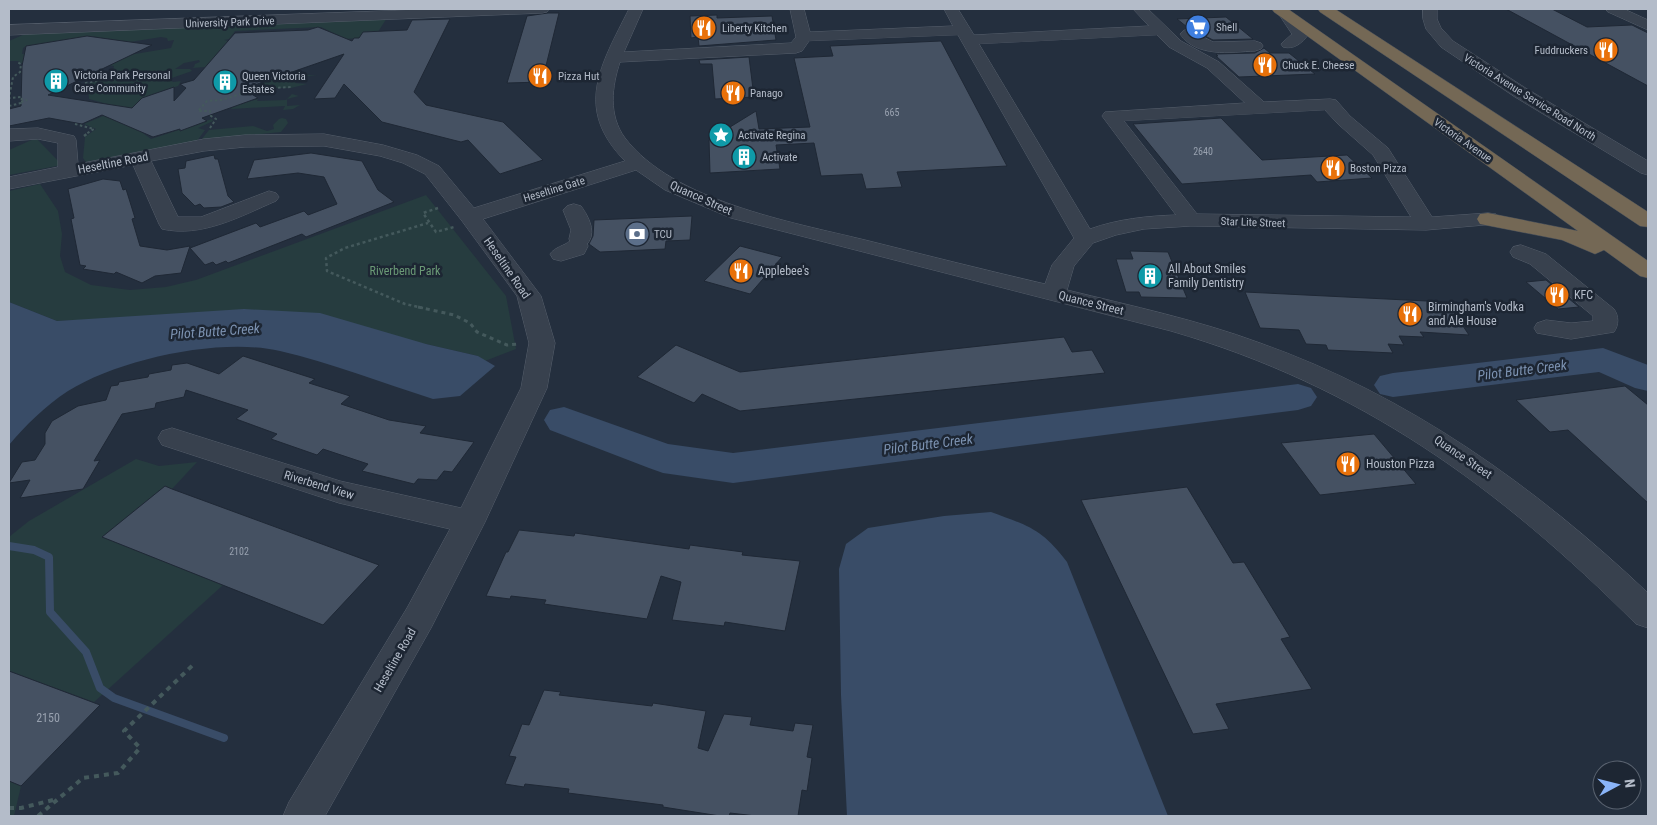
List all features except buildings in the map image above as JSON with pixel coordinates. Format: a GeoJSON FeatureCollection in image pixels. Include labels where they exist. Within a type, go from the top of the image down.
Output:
{"type":"FeatureCollection","features":[{"type":"Feature","properties":{"kind":"highway"},"geometry":{"type":"LineString","coordinates":[[1307,9],[1439,84]]}},
{"type":"Feature","properties":{"kind":"highway"},"geometry":{"type":"LineString","coordinates":[[1325,9],[1648,221]]}},
{"type":"Feature","properties":{"kind":"highway","name":"Victoria Avenue"},"geometry":{"type":"LineString","coordinates":[[1282,11],[1648,273]]}},
{"type":"Feature","properties":{"kind":"highway"},"geometry":{"type":"LineString","coordinates":[[1488,219],[1512,213],[1522,206],[1522,196],[1506,171]]}},
{"type":"Feature","properties":{"kind":"highway"},"geometry":{"type":"LineString","coordinates":[[1488,219],[1568,235],[1648,273]]}},
{"type":"Feature","properties":{"kind":"street","name":"University Park Drive"},"geometry":{"type":"LineString","coordinates":[[11,27],[151,13],[336,9]]}},
{"type":"Feature","properties":{"kind":"street","name":"University Park Drive"},"geometry":{"type":"LineString","coordinates":[[11,27],[542,9]]}},
{"type":"Feature","properties":{"kind":"street","name":"Quance Street"},"geometry":{"type":"LineString","coordinates":[[636,9],[615,57],[604,94],[604,110],[608,124],[619,142],[639,163],[662,180],[685,193],[738,214],[1054,294],[1229,341],[1271,356],[1354,393],[1446,445],[1502,484],[1579,547],[1648,614]]}},
{"type":"Feature","properties":{"kind":"street"},"geometry":{"type":"LineString","coordinates":[[797,9],[804,37]]}},
{"type":"Feature","properties":{"kind":"street"},"geometry":{"type":"LineString","coordinates":[[951,9],[1085,238]]}},
{"type":"Feature","properties":{"kind":"street"},"geometry":{"type":"LineString","coordinates":[[1140,9],[1171,25],[1201,45],[1218,48],[1254,46]]}},
{"type":"Feature","properties":{"kind":"street"},"geometry":{"type":"LineString","coordinates":[[1161,9],[1171,25],[1175,44],[1213,65],[1260,108]]}},
{"type":"Feature","properties":{"kind":"street","name":"Victoria Avenue Service Road North"},"geometry":{"type":"LineString","coordinates":[[1430,9],[1430,19],[1434,29],[1447,44],[1648,170]]}},
{"type":"Feature","properties":{"kind":"street"},"geometry":{"type":"LineString","coordinates":[[1613,9],[1648,26]]}},
{"type":"Feature","properties":{"kind":"street"},"geometry":{"type":"LineString","coordinates":[[1282,11],[1300,35],[1289,44]]}},
{"type":"Feature","properties":{"kind":"street"},"geometry":{"type":"LineString","coordinates":[[11,27],[33,13]]}},
{"type":"Feature","properties":{"kind":"street"},"geometry":{"type":"LineString","coordinates":[[804,37],[967,35],[1171,25]]}},
{"type":"Feature","properties":{"kind":"street"},"geometry":{"type":"LineString","coordinates":[[615,57],[796,48],[804,37]]}},
{"type":"Feature","properties":{"kind":"street"},"geometry":{"type":"LineString","coordinates":[[1191,220],[1111,116],[1330,104],[1344,120],[1381,152],[1426,224]]}},
{"type":"Feature","properties":{"kind":"street"},"geometry":{"type":"LineString","coordinates":[[9,135],[28,132],[53,134],[67,140],[68,172]]}},
{"type":"Feature","properties":{"kind":"street","name":"Heseltine Road"},"geometry":{"type":"LineString","coordinates":[[9,183],[193,148],[245,141],[324,140],[383,150],[410,159],[432,170],[467,213],[529,296],[542,343],[534,388],[470,522],[419,618],[303,816]]}},
{"type":"Feature","properties":{"kind":"street"},"geometry":{"type":"LineString","coordinates":[[140,158],[170,224],[204,223],[269,197]]}},
{"type":"Feature","properties":{"kind":"street","name":"Heseltine Gate"},"geometry":{"type":"LineString","coordinates":[[467,213],[639,163]]}},
{"type":"Feature","properties":{"kind":"street"},"geometry":{"type":"LineString","coordinates":[[573,246],[582,230],[574,210]]}},
{"type":"Feature","properties":{"kind":"street","name":"Star Lite Street"},"geometry":{"type":"LineString","coordinates":[[1054,294],[1063,265],[1085,238],[1111,228],[1144,223],[1191,220],[1426,224],[1488,219]]}},
{"type":"Feature","properties":{"kind":"street"},"geometry":{"type":"LineString","coordinates":[[1521,252],[1538,259],[1605,314],[1606,327],[1570,331],[1546,328]]}},
{"type":"Feature","properties":{"kind":"street","name":"Riverbend View"},"geometry":{"type":"LineString","coordinates":[[172,438],[339,492],[470,522]]}},
{"type":"Feature","properties":{"kind":"path"},"geometry":{"type":"LineString","coordinates":[[17,62],[21,64],[20,72],[13,77],[9,98],[22,97],[21,102]]}},
{"type":"Feature","properties":{"kind":"path"},"geometry":{"type":"LineString","coordinates":[[85,83],[109,79]]}},
{"type":"Feature","properties":{"kind":"path"},"geometry":{"type":"LineString","coordinates":[[193,148],[216,120],[211,116],[210,111],[198,112],[207,101],[221,100],[257,90],[291,87]]}},
{"type":"Feature","properties":{"kind":"path"},"geometry":{"type":"LineString","coordinates":[[9,106],[27,100]]}},
{"type":"Feature","properties":{"kind":"path"},"geometry":{"type":"LineString","coordinates":[[422,213],[467,213],[436,232],[422,213]]}},
{"type":"Feature","properties":{"kind":"path"},"geometry":{"type":"LineString","coordinates":[[428,223],[345,248],[326,258],[327,271],[405,304],[454,315],[470,323],[477,332],[507,345],[542,343]]}},
{"type":"Feature","properties":{"kind":"path"},"geometry":{"type":"LineString","coordinates":[[38,816],[83,778],[118,773],[140,748],[124,731],[195,663]]}},
{"type":"Feature","properties":{"kind":"path"},"geometry":{"type":"LineString","coordinates":[[9,808],[21,808],[59,799]]}},
{"type":"Feature","properties":{"kind":"green space"},"geometry":{"type":"Polygon","coordinates":[[[387,18],[372,41],[358,38],[346,39],[321,27],[235,31],[229,39],[224,40],[228,41],[206,67],[192,68],[200,62],[199,60],[184,63],[175,69],[190,69],[192,71],[169,79],[173,82],[181,81],[178,86],[142,98],[122,118],[151,139],[212,119],[213,121],[198,128],[205,130],[197,141],[86,162],[83,158],[85,137],[96,129],[84,124],[103,116],[111,105],[89,99],[88,83],[110,79],[93,79],[113,71],[114,66],[108,65],[129,55],[171,48],[174,40],[168,41],[167,38],[161,37],[130,42],[90,36],[26,46],[23,48],[22,54],[29,53],[23,64],[18,61],[9,61],[9,41],[25,34],[387,18]]]}},
{"type":"Feature","properties":{"kind":"green space"},"geometry":{"type":"Polygon","coordinates":[[[293,73],[317,76],[303,76],[295,83],[307,84],[291,88],[262,88],[262,85],[259,84],[293,73]]]}},
{"type":"Feature","properties":{"kind":"green space"},"geometry":{"type":"Polygon","coordinates":[[[292,94],[299,96],[287,99],[292,94]]]}},
{"type":"Feature","properties":{"kind":"green space"},"geometry":{"type":"Polygon","coordinates":[[[258,99],[257,101],[287,99],[287,106],[300,105],[293,109],[283,110],[285,106],[231,109],[236,103],[241,104],[258,99]]]}},
{"type":"Feature","properties":{"kind":"green space"},"geometry":{"type":"Polygon","coordinates":[[[282,118],[286,119],[288,123],[281,132],[201,140],[209,130],[253,126],[267,131],[274,129],[273,125],[282,118]]]}},
{"type":"Feature","properties":{"kind":"green space"},"geometry":{"type":"Polygon","coordinates":[[[36,138],[62,165],[9,175],[9,150],[36,138]]]}},
{"type":"Feature","properties":{"kind":"green space","name":"Riverbend Park"},"geometry":{"type":"Polygon","coordinates":[[[40,184],[58,211],[62,234],[60,256],[65,272],[91,285],[130,290],[166,287],[196,280],[426,195],[506,296],[516,349],[485,361],[478,356],[426,344],[105,319],[57,321],[9,302],[9,191],[40,184]]]}},
{"type":"Feature","properties":{"kind":"green space"},"geometry":{"type":"Polygon","coordinates":[[[136,459],[159,466],[197,462],[172,489],[164,487],[102,537],[223,585],[94,702],[9,671],[9,537],[29,521],[136,459]]]}},
{"type":"Feature","properties":{"kind":"green space"},"geometry":{"type":"Polygon","coordinates":[[[9,781],[21,786],[14,816],[9,816],[9,781]]]}},
{"type":"Feature","properties":{"kind":"water"},"geometry":{"type":"Polygon","coordinates":[[[9,302],[57,321],[244,309],[320,313],[426,344],[478,356],[495,366],[460,396],[433,399],[338,367],[280,351],[256,347],[200,349],[142,361],[114,369],[89,380],[51,403],[9,445],[9,302]]]}},
{"type":"Feature","properties":{"kind":"water"},"geometry":{"type":"Polygon","coordinates":[[[991,512],[1025,525],[1042,535],[1067,562],[1168,816],[847,816],[841,695],[839,569],[846,544],[868,528],[944,516],[991,512]]]}},
{"type":"Feature","properties":{"kind":"waterway","name":"Pilot Butte Creek"},"geometry":{"type":"LineString","coordinates":[[1393,385],[1603,360],[1648,379]]}},
{"type":"Feature","properties":{"kind":"waterway","name":"Pilot Butte Creek"},"geometry":{"type":"LineString","coordinates":[[564,420],[663,458],[733,468],[1298,397]]}},
{"type":"Feature","properties":{"kind":"waterway"},"geometry":{"type":"LineString","coordinates":[[9,546],[34,550],[49,557],[50,612],[86,652],[100,688],[114,698],[224,738]]}},
{"type":"Feature","properties":{"kind":"place","name":"Shell"},"geometry":{"type":"Point","coordinates":[1198,27]}},
{"type":"Feature","properties":{"kind":"place","name":"Liberty Kitchen"},"geometry":{"type":"Point","coordinates":[704,28]}},
{"type":"Feature","properties":{"kind":"place","name":"Fuddruckers"},"geometry":{"type":"Point","coordinates":[1606,50]}},
{"type":"Feature","properties":{"kind":"place","name":"Chuck E. Cheese"},"geometry":{"type":"Point","coordinates":[1265,65]}},
{"type":"Feature","properties":{"kind":"place","name":"Pizza Hut"},"geometry":{"type":"Point","coordinates":[540,76]}},
{"type":"Feature","properties":{"kind":"place","name":"Victoria Park Personal Care Community"},"geometry":{"type":"Point","coordinates":[56,81]}},
{"type":"Feature","properties":{"kind":"place","name":"Queen Victoria Estates"},"geometry":{"type":"Point","coordinates":[225,82]}},
{"type":"Feature","properties":{"kind":"place","name":"Panago"},"geometry":{"type":"Point","coordinates":[733,93]}},
{"type":"Feature","properties":{"kind":"place","name":"Activate Regina"},"geometry":{"type":"Point","coordinates":[721,135]}},
{"type":"Feature","properties":{"kind":"place","name":"Activate"},"geometry":{"type":"Point","coordinates":[744,157]}},
{"type":"Feature","properties":{"kind":"place","name":"Boston Pizza"},"geometry":{"type":"Point","coordinates":[1333,168]}},
{"type":"Feature","properties":{"kind":"place","name":"TCU"},"geometry":{"type":"Point","coordinates":[637,234]}},
{"type":"Feature","properties":{"kind":"place","name":"Applebee's"},"geometry":{"type":"Point","coordinates":[741,271]}},
{"type":"Feature","properties":{"kind":"place","name":"All About Smiles Family Dentistry"},"geometry":{"type":"Point","coordinates":[1150,276]}},
{"type":"Feature","properties":{"kind":"place","name":"KFC"},"geometry":{"type":"Point","coordinates":[1557,295]}},
{"type":"Feature","properties":{"kind":"place","name":"Birmingham's Vodka and Ale House"},"geometry":{"type":"Point","coordinates":[1410,314]}},
{"type":"Feature","properties":{"kind":"place","name":"Houston Pizza"},"geometry":{"type":"Point","coordinates":[1348,464]}}]}
